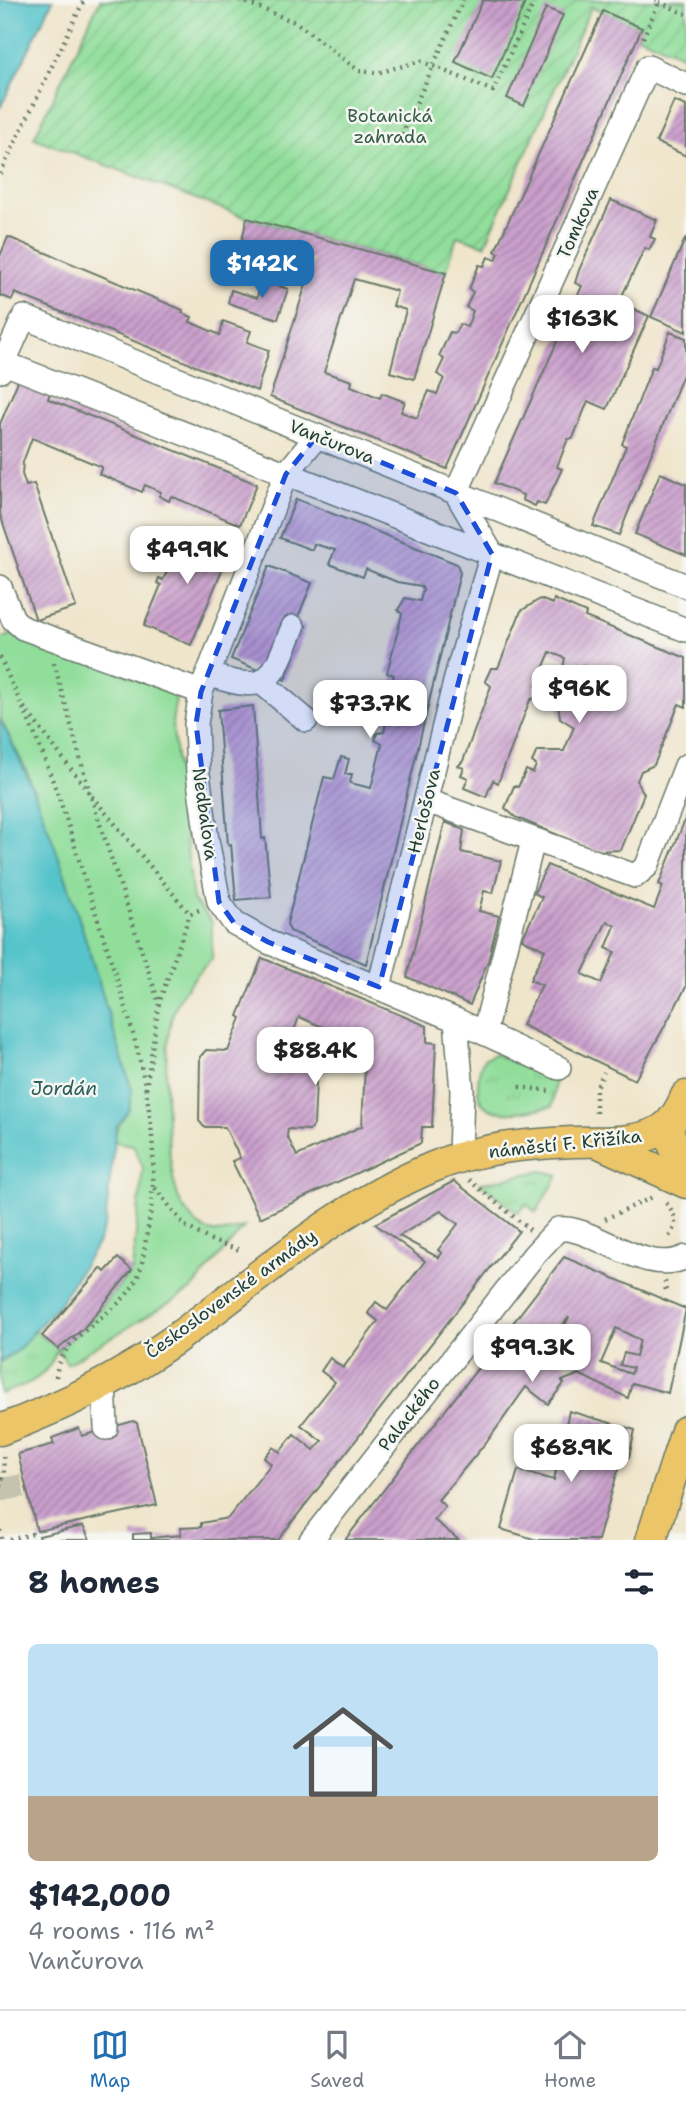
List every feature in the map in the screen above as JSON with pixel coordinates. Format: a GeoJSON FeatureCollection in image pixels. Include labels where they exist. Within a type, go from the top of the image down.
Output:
{"type":"FeatureCollection","features":[{"type":"Feature","properties":{"kind":"main road"},"geometry":{"type":"LineString","coordinates":[[679,1185],[667,1127],[686,1096]]}},
{"type":"Feature","properties":{"kind":"main road","name":"náměstí F. Křižíka"},"geometry":{"type":"LineString","coordinates":[[466,1170],[520,1145],[597,1142],[645,1136],[667,1127]]}},
{"type":"Feature","properties":{"kind":"main road"},"geometry":{"type":"LineString","coordinates":[[597,1142],[679,1185]]}},
{"type":"Feature","properties":{"kind":"main road","name":"Československé armády"},"geometry":{"type":"LineString","coordinates":[[0,1430],[36,1416],[104,1381],[172,1341],[262,1270],[368,1197],[466,1170]]}},
{"type":"Feature","properties":{"kind":"main road"},"geometry":{"type":"LineString","coordinates":[[651,1540],[686,1431]]}},
{"type":"Feature","properties":{"kind":"street","name":"Tomkova"},"geometry":{"type":"LineString","coordinates":[[456,493],[648,67],[686,85]]}},
{"type":"Feature","properties":{"kind":"street","name":"Vančurova"},"geometry":{"type":"LineString","coordinates":[[686,586],[24,317],[2,367],[686,630]]}},
{"type":"Feature","properties":{"kind":"street","name":"Nedbalova"},"geometry":{"type":"LineString","coordinates":[[219,902],[198,774],[196,724],[204,683],[286,474],[317,436]]}},
{"type":"Feature","properties":{"kind":"street"},"geometry":{"type":"LineString","coordinates":[[456,493],[492,554]]}},
{"type":"Feature","properties":{"kind":"street","name":"Herlošova"},"geometry":{"type":"LineString","coordinates":[[379,987],[458,670],[492,554]]}},
{"type":"Feature","properties":{"kind":"street"},"geometry":{"type":"LineString","coordinates":[[0,587],[13,619],[23,628],[48,639],[204,683],[247,685],[261,682],[274,673],[293,627]]}},
{"type":"Feature","properties":{"kind":"street"},"geometry":{"type":"LineString","coordinates":[[261,682],[306,720]]}},
{"type":"Feature","properties":{"kind":"street"},"geometry":{"type":"LineString","coordinates":[[427,801],[629,876],[640,874],[647,866],[686,766]]}},
{"type":"Feature","properties":{"kind":"street"},"geometry":{"type":"LineString","coordinates":[[484,1032],[533,841]]}},
{"type":"Feature","properties":{"kind":"street"},"geometry":{"type":"LineString","coordinates":[[219,902],[234,923],[268,942],[484,1032],[559,1068]]}},
{"type":"Feature","properties":{"kind":"street","name":"náměstí F. Křižíka"},"geometry":{"type":"LineString","coordinates":[[456,1020],[466,1170]]}},
{"type":"Feature","properties":{"kind":"street","name":"Palackého"},"geometry":{"type":"LineString","coordinates":[[311,1540],[541,1247],[558,1229],[565,1228],[639,1258],[663,1261]]}},
{"type":"Feature","properties":{"kind":"street"},"geometry":{"type":"LineString","coordinates":[[663,1261],[686,1257]]}},
{"type":"Feature","properties":{"kind":"street"},"geometry":{"type":"LineString","coordinates":[[104,1381],[106,1428]]}},
{"type":"Feature","properties":{"kind":"path"},"geometry":{"type":"LineString","coordinates":[[0,174],[84,0]]}},
{"type":"Feature","properties":{"kind":"path"},"geometry":{"type":"LineString","coordinates":[[240,0],[297,23],[359,71],[377,73],[421,61],[493,92],[534,0]]}},
{"type":"Feature","properties":{"kind":"path"},"geometry":{"type":"LineString","coordinates":[[399,141],[463,0]]}},
{"type":"Feature","properties":{"kind":"path"},"geometry":{"type":"LineString","coordinates":[[643,38],[658,1],[686,14]]}},
{"type":"Feature","properties":{"kind":"path"},"geometry":{"type":"LineString","coordinates":[[48,639],[90,794],[159,1003]]}},
{"type":"Feature","properties":{"kind":"path"},"geometry":{"type":"LineString","coordinates":[[0,657],[57,795],[121,992],[146,1090],[154,1149],[155,1187],[136,1282],[124,1300],[68,1346],[55,1377],[58,1382]]}},
{"type":"Feature","properties":{"kind":"path"},"geometry":{"type":"LineString","coordinates":[[20,701],[90,794],[190,914]]}},
{"type":"Feature","properties":{"kind":"path"},"geometry":{"type":"LineString","coordinates":[[146,1090],[159,1003],[190,914],[219,902]]}},
{"type":"Feature","properties":{"kind":"path"},"geometry":{"type":"LineString","coordinates":[[596,1112],[596,1089],[604,1072]]}},
{"type":"Feature","properties":{"kind":"path"},"geometry":{"type":"LineString","coordinates":[[519,1087],[559,1092]]}},
{"type":"Feature","properties":{"kind":"path"},"geometry":{"type":"LineString","coordinates":[[466,1170],[524,1227]]}},
{"type":"Feature","properties":{"kind":"path"},"geometry":{"type":"LineString","coordinates":[[600,1222],[679,1185]]}},
{"type":"Feature","properties":{"kind":"path"},"geometry":{"type":"LineString","coordinates":[[155,1187],[185,1226],[212,1241],[240,1250]]}},
{"type":"Feature","properties":{"kind":"path"},"geometry":{"type":"LineString","coordinates":[[650,1189],[674,1213],[673,1232],[660,1242],[666,1293]]}},
{"type":"Feature","properties":{"kind":"path"},"geometry":{"type":"LineString","coordinates":[[0,1486],[5,1460]]}},
{"type":"Feature","properties":{"kind":"path"},"geometry":{"type":"LineString","coordinates":[[0,1530],[2,1540]]}},
{"type":"Feature","properties":{"kind":"path"},"geometry":{"type":"LineString","coordinates":[[10,1540],[32,1534],[33,1540]]}},
{"type":"Feature","properties":{"kind":"highlighted area"},"geometry":{"type":"Polygon","coordinates":[[[317,436],[456,493],[492,554],[379,987],[268,942],[234,923],[219,902],[196,724],[201,692],[286,474],[317,436]]]}},
{"type":"Feature","properties":{"kind":"green space","name":"Botanická zahrada"},"geometry":{"type":"Polygon","coordinates":[[[100,0],[686,0],[686,57],[638,36],[641,28],[591,7],[485,245],[457,236],[446,273],[247,218],[34,138],[100,0]]]}},
{"type":"Feature","properties":{"kind":"green space"},"geometry":{"type":"Polygon","coordinates":[[[12,634],[177,693],[172,722],[193,900],[212,922],[212,959],[188,985],[172,1016],[166,1082],[171,1161],[179,1199],[198,1225],[215,1232],[244,1227],[191,1290],[67,1364],[58,1349],[83,1329],[132,1270],[143,1167],[133,1145],[114,1142],[132,1090],[28,774],[0,719],[0,640],[12,634]]]}},
{"type":"Feature","properties":{"kind":"green space"},"geometry":{"type":"Polygon","coordinates":[[[495,1054],[555,1081],[552,1107],[504,1112],[493,1111],[485,1106],[479,1097],[480,1070],[485,1058],[495,1054]]]}},
{"type":"Feature","properties":{"kind":"green space"},"geometry":{"type":"Polygon","coordinates":[[[542,1171],[559,1175],[536,1212],[526,1204],[518,1213],[480,1183],[542,1171]]]}},
{"type":"Feature","properties":{"kind":"green space"},"geometry":{"type":"Polygon","coordinates":[[[35,1331],[58,1349],[53,1360],[35,1379],[0,1394],[0,1362],[17,1351],[35,1331]]]}},
{"type":"Feature","properties":{"kind":"water"},"geometry":{"type":"Polygon","coordinates":[[[0,0],[53,0],[0,108],[0,0]]]}},
{"type":"Feature","properties":{"kind":"water","name":"Jordán"},"geometry":{"type":"Polygon","coordinates":[[[0,719],[22,763],[58,855],[132,1090],[129,1110],[116,1127],[105,1225],[97,1244],[59,1304],[17,1351],[0,1362],[0,719]]]}},
{"type":"Feature","properties":{"kind":"building"},"geometry":{"type":"Polygon","coordinates":[[[483,0],[525,3],[492,79],[455,62],[483,0]]]}},
{"type":"Feature","properties":{"kind":"building"},"geometry":{"type":"Polygon","coordinates":[[[546,8],[563,15],[524,106],[507,98],[546,8]]]}},
{"type":"Feature","properties":{"kind":"building"},"geometry":{"type":"Polygon","coordinates":[[[603,11],[642,28],[447,469],[270,397],[314,259],[268,248],[261,280],[234,274],[247,218],[446,273],[414,379],[390,372],[406,310],[393,306],[397,291],[354,279],[324,372],[352,381],[351,386],[380,398],[382,393],[405,402],[401,412],[417,418],[429,391],[437,394],[444,378],[437,374],[444,359],[439,356],[450,332],[455,333],[460,324],[467,327],[473,311],[466,307],[473,292],[469,289],[479,265],[484,266],[488,257],[496,260],[499,253],[495,251],[603,11]]]}},
{"type":"Feature","properties":{"kind":"building"},"geometry":{"type":"Polygon","coordinates":[[[674,101],[686,106],[686,156],[656,142],[674,101]]]}},
{"type":"Feature","properties":{"kind":"building"},"geometry":{"type":"Polygon","coordinates":[[[611,200],[657,220],[650,237],[655,239],[649,250],[645,248],[619,302],[649,316],[607,409],[588,401],[573,438],[568,439],[557,467],[562,469],[545,505],[537,502],[535,506],[522,500],[523,495],[494,483],[582,286],[575,283],[579,270],[611,200]]]}},
{"type":"Feature","properties":{"kind":"building"},"geometry":{"type":"Polygon","coordinates":[[[8,237],[183,310],[182,313],[192,317],[190,322],[220,335],[223,321],[251,331],[247,342],[269,350],[257,391],[15,293],[12,300],[0,295],[0,256],[8,237]]]}},
{"type":"Feature","properties":{"kind":"building"},"geometry":{"type":"Polygon","coordinates":[[[686,237],[686,332],[651,317],[686,237]]]}},
{"type":"Feature","properties":{"kind":"building"},"geometry":{"type":"Polygon","coordinates":[[[261,280],[288,289],[278,319],[228,303],[231,290],[257,298],[261,280]]]}},
{"type":"Feature","properties":{"kind":"building"},"geometry":{"type":"Polygon","coordinates":[[[670,332],[686,338],[686,367],[619,535],[593,526],[626,446],[622,444],[652,367],[656,368],[670,332]]]}},
{"type":"Feature","properties":{"kind":"building"},"geometry":{"type":"Polygon","coordinates":[[[20,376],[51,389],[48,399],[257,484],[240,525],[171,496],[169,501],[159,496],[161,492],[145,485],[142,492],[99,474],[102,467],[32,438],[23,462],[22,474],[26,486],[34,484],[76,607],[36,620],[0,514],[0,424],[20,376]]]}},
{"type":"Feature","properties":{"kind":"building"},"geometry":{"type":"Polygon","coordinates":[[[660,473],[686,484],[686,555],[635,534],[660,473]]]}},
{"type":"Feature","properties":{"kind":"building"},"geometry":{"type":"Polygon","coordinates":[[[296,499],[457,564],[460,573],[366,964],[290,931],[287,924],[324,777],[334,779],[341,757],[349,759],[345,774],[352,774],[350,783],[371,788],[382,744],[375,740],[377,733],[384,732],[395,685],[391,684],[394,675],[387,673],[402,614],[398,610],[405,598],[420,601],[423,589],[421,586],[397,582],[366,569],[363,577],[329,564],[335,550],[314,544],[312,550],[280,538],[296,499]]]}},
{"type":"Feature","properties":{"kind":"building"},"geometry":{"type":"Polygon","coordinates":[[[184,529],[231,548],[191,645],[144,626],[161,585],[157,583],[159,578],[163,580],[167,572],[163,571],[176,537],[180,539],[184,529]]]}},
{"type":"Feature","properties":{"kind":"building"},"geometry":{"type":"Polygon","coordinates":[[[269,566],[312,583],[296,622],[263,672],[231,659],[269,566]]]}},
{"type":"Feature","properties":{"kind":"building"},"geometry":{"type":"Polygon","coordinates":[[[540,599],[553,604],[554,599],[586,613],[585,617],[686,658],[686,707],[679,704],[654,765],[641,771],[637,781],[644,794],[621,850],[596,851],[515,817],[505,808],[514,786],[518,787],[526,770],[533,773],[536,765],[532,762],[537,751],[564,751],[574,727],[560,718],[558,702],[568,692],[587,694],[597,671],[582,665],[576,674],[563,668],[565,658],[550,652],[536,685],[540,695],[530,700],[498,783],[493,780],[486,797],[464,788],[468,778],[461,775],[464,768],[458,766],[463,761],[491,686],[485,681],[491,668],[498,668],[521,611],[540,599]]]}},
{"type":"Feature","properties":{"kind":"building"},"geometry":{"type":"Polygon","coordinates":[[[298,624],[306,626],[285,680],[277,677],[298,624]]]}},
{"type":"Feature","properties":{"kind":"building"},"geometry":{"type":"Polygon","coordinates":[[[253,706],[262,839],[265,838],[271,897],[236,900],[231,844],[228,845],[218,710],[253,706]]]}},
{"type":"Feature","properties":{"kind":"building"},"geometry":{"type":"Polygon","coordinates":[[[686,817],[686,987],[635,1080],[522,1025],[542,985],[530,980],[545,950],[522,939],[542,897],[534,893],[547,865],[654,909],[663,886],[659,884],[686,817]],[[607,921],[582,974],[601,983],[615,952],[606,948],[615,926],[607,921]]]}},
{"type":"Feature","properties":{"kind":"building"},"geometry":{"type":"Polygon","coordinates":[[[445,822],[464,830],[461,852],[501,861],[493,893],[484,891],[479,911],[499,916],[488,961],[470,1005],[407,977],[445,822]]]}},
{"type":"Feature","properties":{"kind":"building"},"geometry":{"type":"Polygon","coordinates":[[[262,958],[427,1026],[427,1042],[436,1043],[432,1127],[422,1127],[421,1143],[260,1218],[232,1161],[240,1158],[225,1127],[204,1127],[199,1121],[200,1057],[206,1050],[228,1051],[241,1018],[238,1016],[262,958]],[[299,1017],[292,1036],[291,1053],[310,1054],[317,1061],[314,1125],[310,1130],[288,1129],[287,1136],[297,1156],[362,1126],[366,1045],[299,1017]]]}},
{"type":"Feature","properties":{"kind":"building"},"geometry":{"type":"Polygon","coordinates":[[[454,1181],[519,1231],[278,1540],[133,1540],[133,1534],[151,1533],[151,1538],[181,1535],[181,1528],[201,1527],[201,1523],[228,1518],[271,1464],[264,1458],[273,1447],[280,1452],[294,1434],[314,1450],[322,1441],[301,1425],[335,1382],[321,1371],[330,1358],[343,1368],[378,1321],[368,1313],[376,1302],[387,1310],[425,1261],[375,1224],[454,1181]],[[441,1211],[399,1236],[439,1258],[442,1253],[438,1250],[458,1224],[441,1211]]]}},
{"type":"Feature","properties":{"kind":"building"},"geometry":{"type":"Polygon","coordinates":[[[564,1257],[686,1309],[668,1393],[632,1383],[628,1398],[579,1374],[562,1381],[564,1383],[548,1404],[526,1387],[489,1439],[438,1500],[445,1506],[434,1520],[459,1540],[345,1540],[564,1257]],[[569,1317],[544,1348],[572,1370],[579,1359],[566,1352],[561,1335],[569,1317]],[[616,1328],[601,1363],[631,1374],[633,1368],[620,1365],[624,1353],[636,1356],[640,1340],[616,1328]]]}},
{"type":"Feature","properties":{"kind":"building"},"geometry":{"type":"Polygon","coordinates":[[[118,1258],[132,1270],[83,1329],[58,1349],[42,1336],[101,1268],[105,1272],[118,1258]]]}},
{"type":"Feature","properties":{"kind":"building"},"geometry":{"type":"Polygon","coordinates":[[[569,1411],[635,1430],[629,1457],[624,1456],[616,1477],[598,1540],[537,1540],[501,1529],[518,1470],[554,1480],[569,1411]]]}},
{"type":"Feature","properties":{"kind":"building"},"geometry":{"type":"Polygon","coordinates":[[[133,1421],[137,1423],[157,1505],[37,1531],[18,1454],[54,1444],[52,1438],[79,1428],[82,1436],[133,1421]]]}},
{"type":"Feature","properties":{"kind":"building"},"geometry":{"type":"Polygon","coordinates":[[[83,1526],[90,1540],[40,1540],[39,1536],[83,1526]]]}},
{"type":"Feature","properties":{"kind":"tunnel"},"geometry":{"type":"LineString","coordinates":[[0,1490],[26,1485]]}}]}
